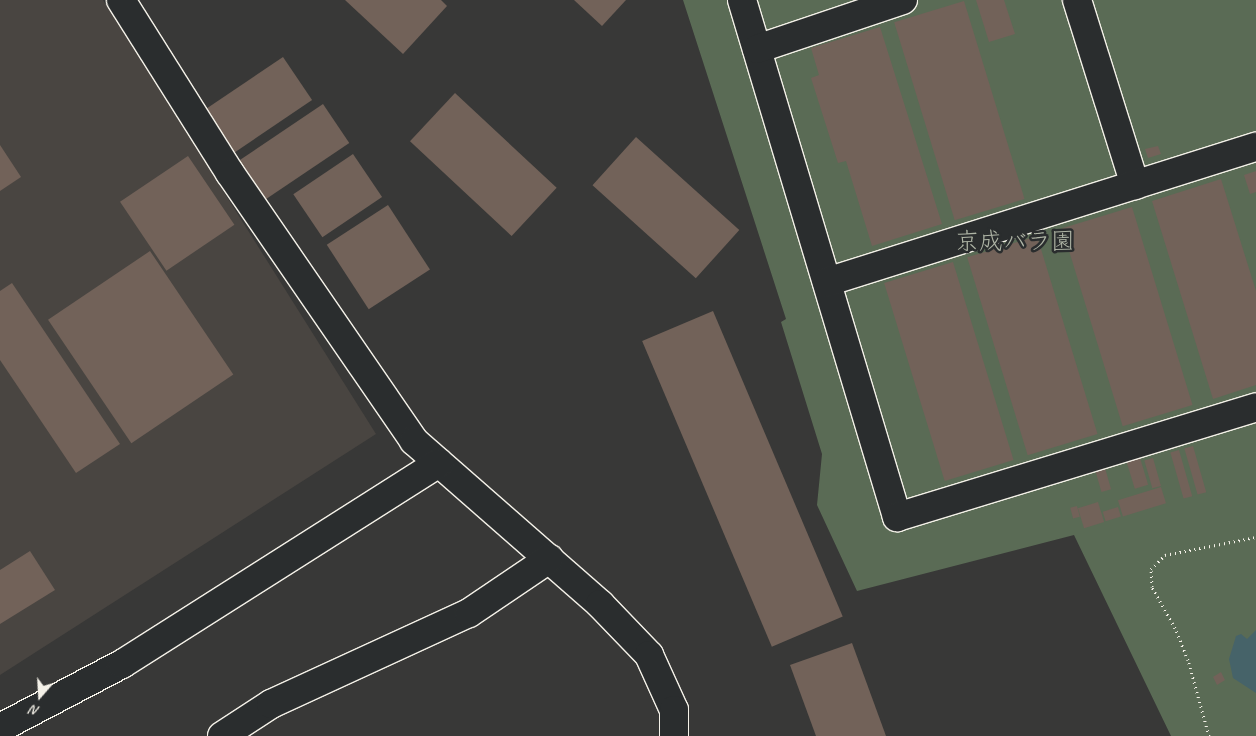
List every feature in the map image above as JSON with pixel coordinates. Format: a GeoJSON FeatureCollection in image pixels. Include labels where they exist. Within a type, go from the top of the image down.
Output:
{"type":"FeatureCollection","features":[{"type":"Feature","properties":{"kind":"street"},"geometry":{"type":"LineString","coordinates":[[121,0],[230,173],[414,441],[600,604],[649,655],[674,710],[674,736]]}},
{"type":"Feature","properties":{"kind":"street"},"geometry":{"type":"LineString","coordinates":[[757,49],[903,0]]}},
{"type":"Feature","properties":{"kind":"street"},"geometry":{"type":"LineString","coordinates":[[1077,0],[1135,185]]}},
{"type":"Feature","properties":{"kind":"street"},"geometry":{"type":"LineString","coordinates":[[749,2],[757,49],[896,517],[1256,407]]}},
{"type":"Feature","properties":{"kind":"street"},"geometry":{"type":"LineString","coordinates":[[827,282],[1256,147]]}},
{"type":"Feature","properties":{"kind":"street"},"geometry":{"type":"LineString","coordinates":[[0,728],[122,664],[439,463]]}},
{"type":"Feature","properties":{"kind":"street"},"geometry":{"type":"LineString","coordinates":[[222,736],[271,704],[469,613],[549,559]]}},
{"type":"Feature","properties":{"kind":"path"},"geometry":{"type":"LineString","coordinates":[[1209,736],[1188,660],[1176,628],[1152,587],[1151,569],[1165,555],[1256,538]]}},
{"type":"Feature","properties":{"kind":"shaded area"},"geometry":{"type":"Polygon","coordinates":[[[0,0],[103,0],[376,434],[0,675],[0,0]]]}},
{"type":"Feature","properties":{"kind":"green space","name":"京成バラ園"},"geometry":{"type":"Polygon","coordinates":[[[683,0],[1256,0],[1256,736],[1171,736],[1074,535],[857,591],[817,505],[822,454],[781,322],[786,319],[683,0]]]}},
{"type":"Feature","properties":{"kind":"water"},"geometry":{"type":"Polygon","coordinates":[[[1256,630],[1256,693],[1233,678],[1229,659],[1236,636],[1241,634],[1247,639],[1256,630]]]}},
{"type":"Feature","properties":{"kind":"building"},"geometry":{"type":"Polygon","coordinates":[[[345,0],[441,0],[447,6],[403,54],[345,0]]]}},
{"type":"Feature","properties":{"kind":"building"},"geometry":{"type":"Polygon","coordinates":[[[574,0],[626,0],[602,26],[574,0]]]}},
{"type":"Feature","properties":{"kind":"building"},"geometry":{"type":"Polygon","coordinates":[[[976,0],[1004,0],[1015,34],[989,42],[976,0]]]}},
{"type":"Feature","properties":{"kind":"building"},"geometry":{"type":"Polygon","coordinates":[[[964,1],[1025,199],[955,220],[894,22],[964,1]]]}},
{"type":"Feature","properties":{"kind":"building"},"geometry":{"type":"Polygon","coordinates":[[[880,27],[942,224],[872,246],[846,161],[838,163],[811,78],[819,75],[811,48],[880,27]]]}},
{"type":"Feature","properties":{"kind":"building"},"geometry":{"type":"Polygon","coordinates":[[[283,57],[312,100],[228,157],[198,114],[283,57]]]}},
{"type":"Feature","properties":{"kind":"building"},"geometry":{"type":"Polygon","coordinates":[[[455,93],[557,188],[512,236],[410,141],[455,93]]]}},
{"type":"Feature","properties":{"kind":"building"},"geometry":{"type":"Polygon","coordinates":[[[323,104],[349,143],[264,201],[238,162],[323,104]]]}},
{"type":"Feature","properties":{"kind":"building"},"geometry":{"type":"Polygon","coordinates":[[[636,137],[739,230],[696,278],[593,185],[636,137]]]}},
{"type":"Feature","properties":{"kind":"building"},"geometry":{"type":"Polygon","coordinates":[[[0,145],[21,177],[0,191],[0,145]]]}},
{"type":"Feature","properties":{"kind":"building"},"geometry":{"type":"Polygon","coordinates":[[[1158,146],[1161,154],[1148,158],[1145,149],[1158,146]]]}},
{"type":"Feature","properties":{"kind":"building"},"geometry":{"type":"Polygon","coordinates":[[[353,154],[382,197],[322,237],[293,194],[353,154]]]}},
{"type":"Feature","properties":{"kind":"building"},"geometry":{"type":"Polygon","coordinates":[[[188,156],[234,225],[166,271],[120,202],[188,156]]]}},
{"type":"Feature","properties":{"kind":"building"},"geometry":{"type":"Polygon","coordinates":[[[1256,171],[1256,192],[1250,194],[1244,175],[1256,171]]]}},
{"type":"Feature","properties":{"kind":"building"},"geometry":{"type":"Polygon","coordinates":[[[1221,179],[1256,291],[1256,385],[1213,399],[1152,201],[1221,179]]]}},
{"type":"Feature","properties":{"kind":"building"},"geometry":{"type":"Polygon","coordinates":[[[388,205],[430,270],[369,309],[327,245],[388,205]]]}},
{"type":"Feature","properties":{"kind":"building"},"geometry":{"type":"Polygon","coordinates":[[[1132,207],[1193,405],[1123,426],[1062,228],[1132,207]]]}},
{"type":"Feature","properties":{"kind":"building"},"geometry":{"type":"Polygon","coordinates":[[[1037,236],[1098,434],[1028,455],[967,257],[1037,236]]]}},
{"type":"Feature","properties":{"kind":"building"},"geometry":{"type":"Polygon","coordinates":[[[150,251],[233,375],[131,443],[48,320],[150,251]]]}},
{"type":"Feature","properties":{"kind":"building"},"geometry":{"type":"Polygon","coordinates":[[[953,262],[1014,460],[945,481],[884,283],[953,262]]]}},
{"type":"Feature","properties":{"kind":"building"},"geometry":{"type":"Polygon","coordinates":[[[12,283],[120,444],[76,473],[0,360],[0,291],[12,283]]]}},
{"type":"Feature","properties":{"kind":"building"},"geometry":{"type":"Polygon","coordinates":[[[713,311],[843,617],[772,647],[642,341],[713,311]]]}},
{"type":"Feature","properties":{"kind":"building"},"geometry":{"type":"Polygon","coordinates":[[[1193,446],[1206,492],[1198,495],[1184,448],[1193,446]]]}},
{"type":"Feature","properties":{"kind":"building"},"geometry":{"type":"Polygon","coordinates":[[[1179,450],[1192,496],[1184,499],[1170,452],[1179,450]]]}},
{"type":"Feature","properties":{"kind":"building"},"geometry":{"type":"Polygon","coordinates":[[[1140,458],[1148,485],[1135,489],[1127,462],[1140,458]]]}},
{"type":"Feature","properties":{"kind":"building"},"geometry":{"type":"Polygon","coordinates":[[[1153,458],[1161,486],[1152,488],[1144,460],[1153,458]]]}},
{"type":"Feature","properties":{"kind":"building"},"geometry":{"type":"Polygon","coordinates":[[[1105,468],[1111,489],[1101,492],[1095,471],[1105,468]]]}},
{"type":"Feature","properties":{"kind":"building"},"geometry":{"type":"Polygon","coordinates":[[[1161,487],[1166,503],[1123,516],[1118,500],[1161,487]]]}},
{"type":"Feature","properties":{"kind":"building"},"geometry":{"type":"Polygon","coordinates":[[[1098,502],[1104,522],[1084,528],[1078,508],[1098,502]]]}},
{"type":"Feature","properties":{"kind":"building"},"geometry":{"type":"Polygon","coordinates":[[[1077,506],[1080,517],[1073,518],[1070,508],[1077,506]]]}},
{"type":"Feature","properties":{"kind":"building"},"geometry":{"type":"Polygon","coordinates":[[[1118,507],[1121,517],[1106,521],[1103,512],[1118,507]]]}},
{"type":"Feature","properties":{"kind":"building"},"geometry":{"type":"Polygon","coordinates":[[[30,551],[55,590],[0,624],[0,570],[30,551]]]}},
{"type":"Feature","properties":{"kind":"building"},"geometry":{"type":"Polygon","coordinates":[[[852,643],[886,736],[816,736],[790,665],[852,643]]]}},
{"type":"Feature","properties":{"kind":"building"},"geometry":{"type":"Polygon","coordinates":[[[1221,672],[1225,680],[1217,685],[1213,677],[1221,672]]]}}]}
